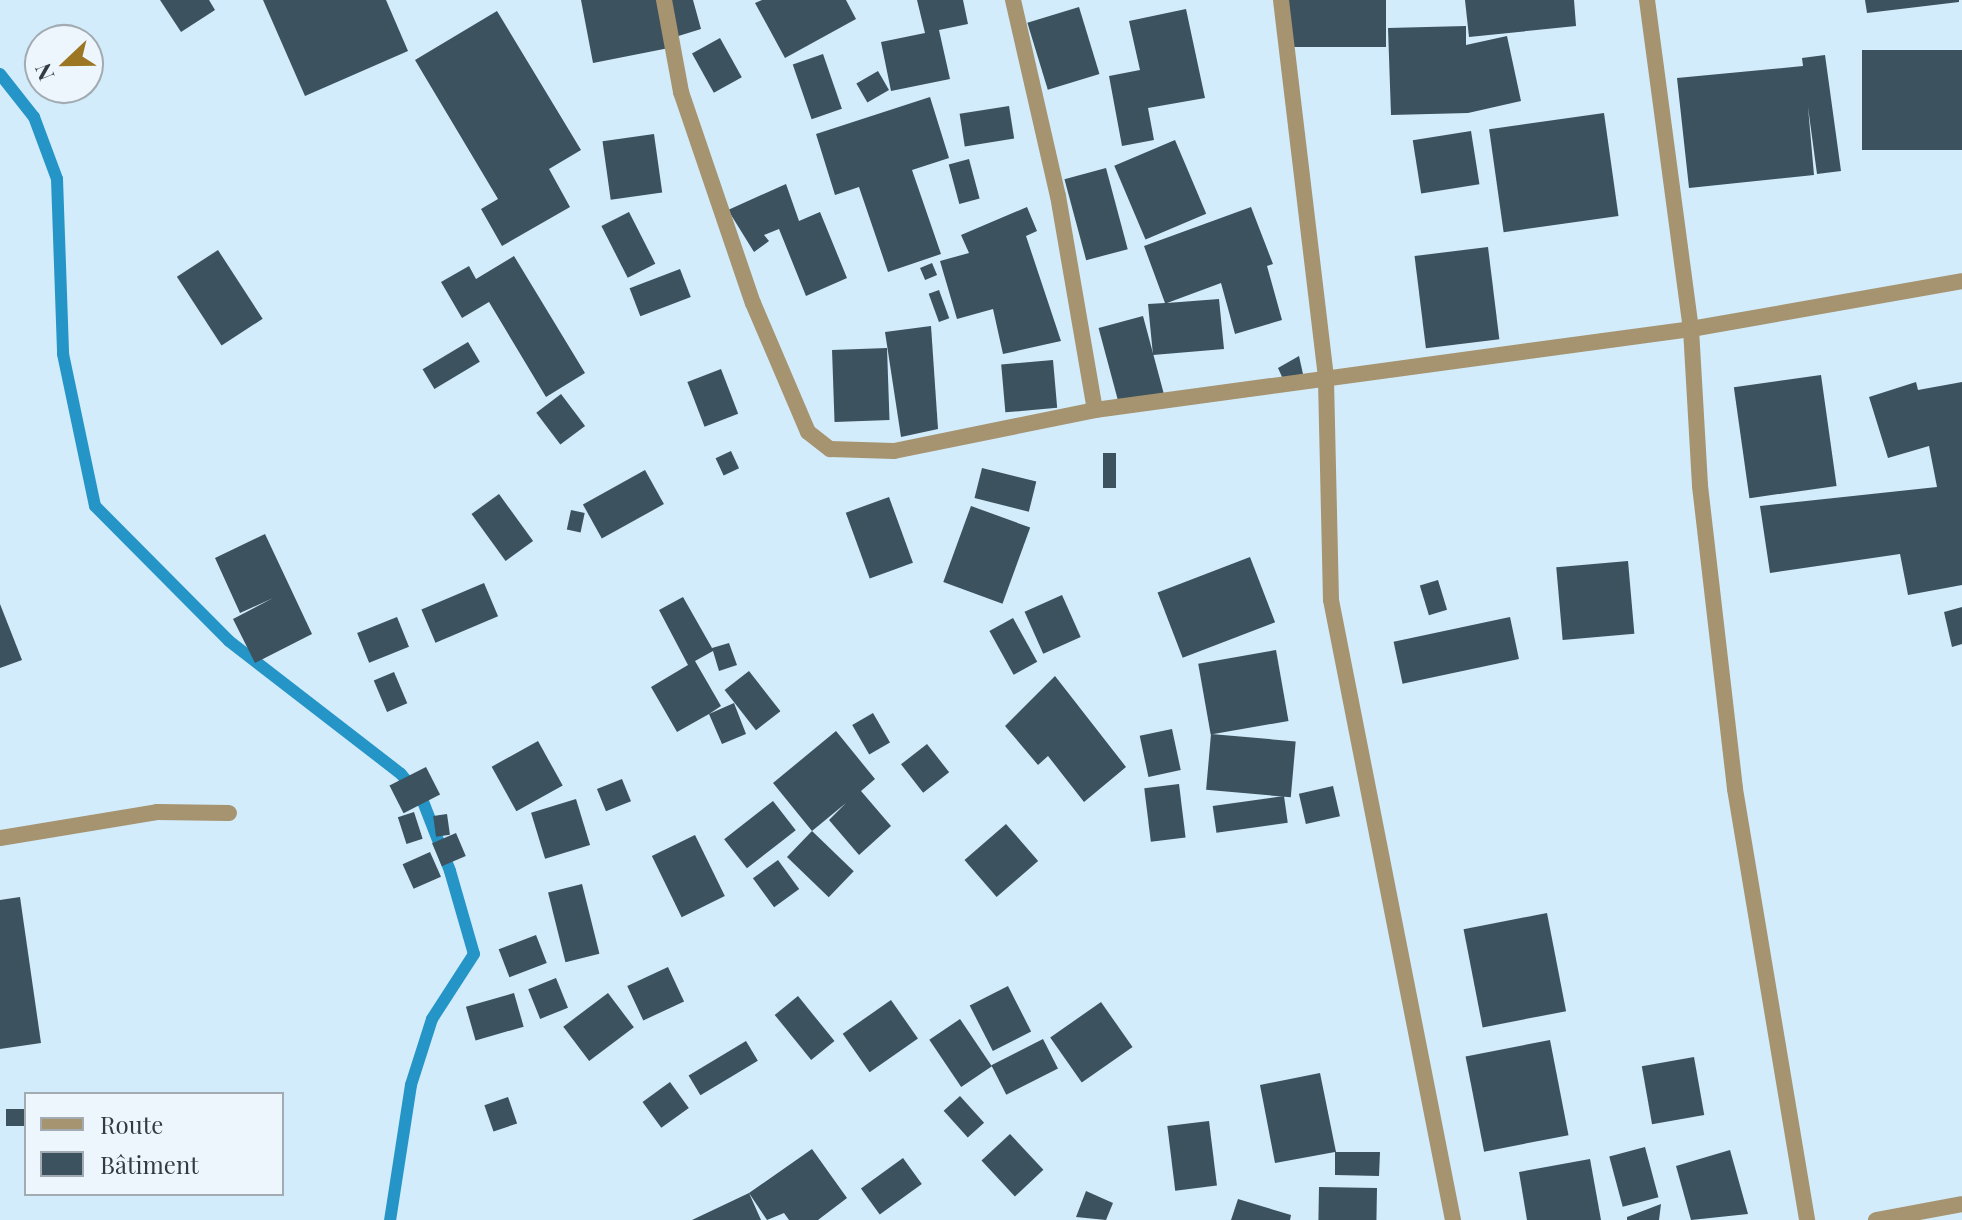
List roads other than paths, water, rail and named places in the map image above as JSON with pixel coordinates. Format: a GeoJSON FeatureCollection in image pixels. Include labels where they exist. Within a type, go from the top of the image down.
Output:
{"type":"FeatureCollection","features":[{"type":"Feature","properties":{"kind":"street"},"geometry":{"type":"LineString","coordinates":[[664,0],[681,92],[753,303],[808,432],[830,449],[894,451],[1095,410],[1691,329],[1962,281]]}},
{"type":"Feature","properties":{"kind":"street"},"geometry":{"type":"LineString","coordinates":[[1013,0],[1058,196],[1095,410]]}},
{"type":"Feature","properties":{"kind":"street"},"geometry":{"type":"LineString","coordinates":[[1281,0],[1326,380],[1331,600],[1453,1220]]}},
{"type":"Feature","properties":{"kind":"street"},"geometry":{"type":"LineString","coordinates":[[1647,0],[1691,329],[1700,486],[1735,789],[1807,1220]]}},
{"type":"Feature","properties":{"kind":"street"},"geometry":{"type":"LineString","coordinates":[[0,838],[157,812],[229,813]]}},
{"type":"Feature","properties":{"kind":"street"},"geometry":{"type":"LineString","coordinates":[[1876,1220],[1962,1204]]}},
{"type":"Feature","properties":{"kind":"waterway"},"geometry":{"type":"LineString","coordinates":[[0,74],[34,117],[57,179],[63,354],[95,506],[229,641],[401,774],[422,799],[450,871],[474,954],[432,1019],[411,1085],[390,1220]]}}]}
